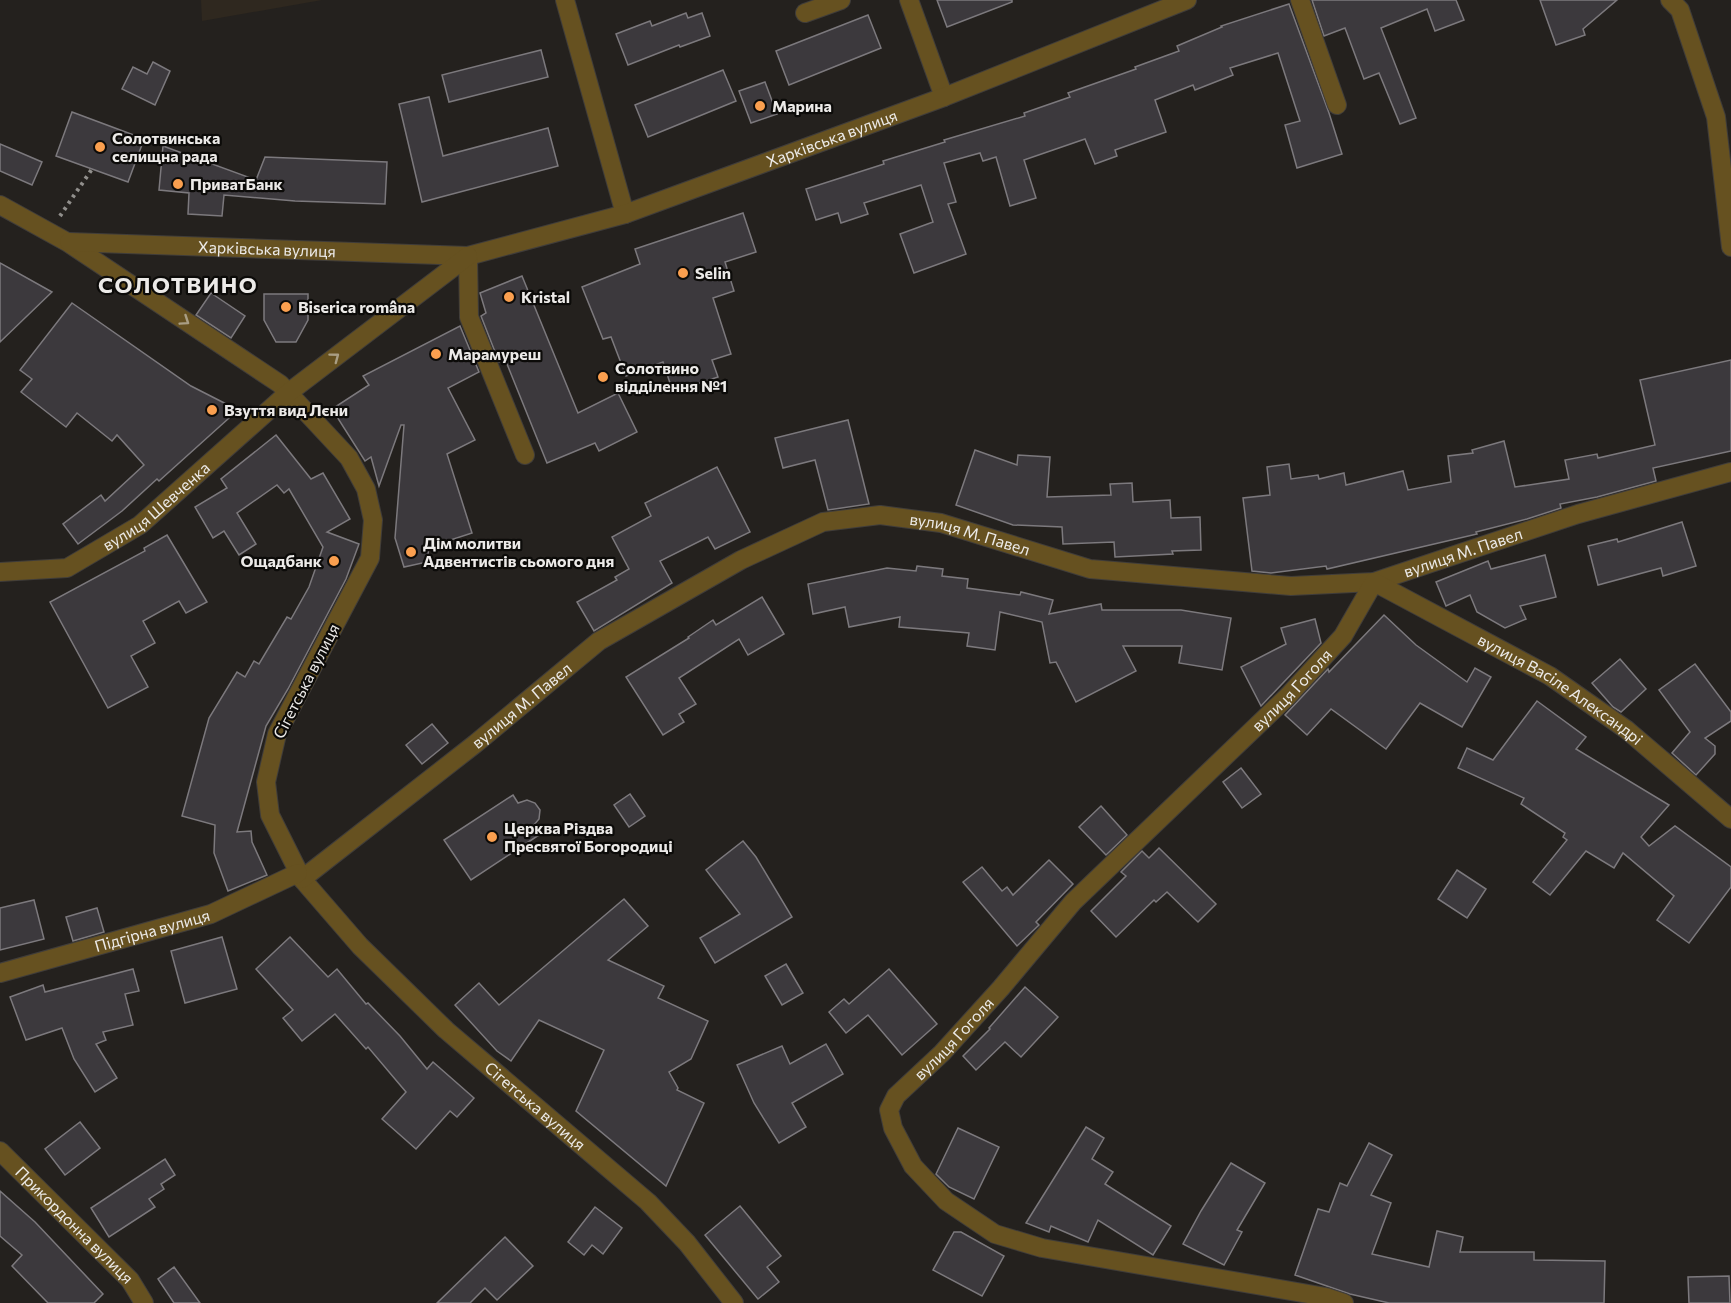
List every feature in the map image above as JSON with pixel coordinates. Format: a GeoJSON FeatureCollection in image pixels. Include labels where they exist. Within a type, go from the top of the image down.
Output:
{"type":"FeatureCollection","features":[{"type":"Feature","properties":{"kind":"street"},"geometry":{"type":"LineString","coordinates":[[565,0],[625,214]]}},
{"type":"Feature","properties":{"kind":"street"},"geometry":{"type":"LineString","coordinates":[[805,13],[841,0]]}},
{"type":"Feature","properties":{"kind":"street"},"geometry":{"type":"LineString","coordinates":[[909,0],[944,97]]}},
{"type":"Feature","properties":{"kind":"street","name":"Харківська вулиця"},"geometry":{"type":"LineString","coordinates":[[67,242],[468,256],[625,214],[944,97],[1187,0]]}},
{"type":"Feature","properties":{"kind":"street"},"geometry":{"type":"LineString","coordinates":[[1300,0],[1337,105]]}},
{"type":"Feature","properties":{"kind":"street"},"geometry":{"type":"LineString","coordinates":[[1670,0],[1680,10],[1716,117],[1731,247]]}},
{"type":"Feature","properties":{"kind":"street","name":"Сігетська вулиця"},"geometry":{"type":"LineString","coordinates":[[0,205],[67,242],[280,384],[350,458],[366,489],[373,520],[370,558],[277,734],[267,782],[270,815],[300,876],[360,946],[446,1030],[648,1202],[687,1243],[734,1303]]}},
{"type":"Feature","properties":{"kind":"street"},"geometry":{"type":"LineString","coordinates":[[468,256],[469,317],[525,455]]}},
{"type":"Feature","properties":{"kind":"street","name":"Харківська вулиця"},"geometry":{"type":"LineString","coordinates":[[288,393],[468,256]]}},
{"type":"Feature","properties":{"kind":"street","name":"вулиця Шевченка"},"geometry":{"type":"LineString","coordinates":[[0,572],[67,568],[140,525],[288,393]]}},
{"type":"Feature","properties":{"kind":"street","name":"вулиця М. Павел"},"geometry":{"type":"LineString","coordinates":[[300,876],[475,744],[599,641],[741,560],[823,522],[880,515],[941,523],[1090,568],[1291,586],[1374,582],[1578,514],[1731,472]]}},
{"type":"Feature","properties":{"kind":"street","name":"вулиця Васіле Александрі"},"geometry":{"type":"LineString","coordinates":[[1374,582],[1550,676],[1627,729],[1731,819]]}},
{"type":"Feature","properties":{"kind":"street","name":"вулиця Гоголя"},"geometry":{"type":"LineString","coordinates":[[1344,1303],[1326,1297],[1042,1248],[995,1234],[946,1202],[913,1166],[893,1128],[889,1110],[896,1096],[942,1053],[1073,902],[1287,696],[1343,636],[1374,582]]}},
{"type":"Feature","properties":{"kind":"street","name":"Підгірна вулиця"},"geometry":{"type":"LineString","coordinates":[[0,974],[211,914],[300,876]]}},
{"type":"Feature","properties":{"kind":"street","name":"Прикордонна вулиця"},"geometry":{"type":"LineString","coordinates":[[0,1151],[130,1280],[144,1303]]}},
{"type":"Feature","properties":{"kind":"path"},"geometry":{"type":"LineString","coordinates":[[61,215],[92,169]]}},
{"type":"Feature","properties":{"kind":"shaded area"},"geometry":{"type":"Polygon","coordinates":[[[201,0],[322,0],[202,21],[201,0]]]}},
{"type":"Feature","properties":{"kind":"building"},"geometry":{"type":"Polygon","coordinates":[[[937,0],[1012,0],[1012,2],[947,27],[937,0]]]}},
{"type":"Feature","properties":{"kind":"building"},"geometry":{"type":"Polygon","coordinates":[[[1312,0],[1456,0],[1464,20],[1435,31],[1427,9],[1381,28],[1416,118],[1400,124],[1379,73],[1364,79],[1345,28],[1324,36],[1312,0]]]}},
{"type":"Feature","properties":{"kind":"building"},"geometry":{"type":"Polygon","coordinates":[[[1540,0],[1617,0],[1583,29],[1585,35],[1556,45],[1540,0]]]}},
{"type":"Feature","properties":{"kind":"building"},"geometry":{"type":"Polygon","coordinates":[[[1289,4],[1342,154],[1297,168],[1285,125],[1300,121],[1278,53],[1230,68],[1233,75],[1195,90],[1193,85],[1155,100],[1166,132],[1115,150],[1117,156],[1095,164],[1085,139],[1024,160],[1036,198],[1010,206],[996,157],[983,161],[980,153],[944,163],[956,202],[948,204],[966,254],[914,273],[900,234],[933,222],[921,185],[864,203],[868,214],[841,223],[838,213],[816,220],[806,189],[884,164],[883,161],[945,142],[944,140],[1025,116],[1024,113],[1070,97],[1068,93],[1179,51],[1177,46],[1221,26],[1289,4]]]}},
{"type":"Feature","properties":{"kind":"building"},"geometry":{"type":"Polygon","coordinates":[[[686,13],[688,18],[702,13],[710,36],[680,47],[679,45],[628,65],[616,34],[650,21],[652,26],[686,13]]]}},
{"type":"Feature","properties":{"kind":"building"},"geometry":{"type":"Polygon","coordinates":[[[868,15],[881,48],[789,85],[776,51],[868,15]]]}},
{"type":"Feature","properties":{"kind":"building"},"geometry":{"type":"Polygon","coordinates":[[[541,50],[548,77],[449,102],[442,75],[541,50]]]}},
{"type":"Feature","properties":{"kind":"building"},"geometry":{"type":"Polygon","coordinates":[[[153,62],[170,71],[155,105],[122,89],[133,67],[147,74],[153,62]]]}},
{"type":"Feature","properties":{"kind":"building"},"geometry":{"type":"Polygon","coordinates":[[[723,70],[736,101],[648,137],[635,105],[723,70]]]}},
{"type":"Feature","properties":{"kind":"building"},"geometry":{"type":"Polygon","coordinates":[[[765,82],[777,114],[751,123],[739,91],[765,82]]]}},
{"type":"Feature","properties":{"kind":"building"},"geometry":{"type":"Polygon","coordinates":[[[429,97],[443,156],[548,128],[558,166],[422,202],[399,104],[429,97]]]}},
{"type":"Feature","properties":{"kind":"building","name":"Солотвинська селищна рада"},"geometry":{"type":"Polygon","coordinates":[[[72,112],[139,137],[137,142],[143,142],[128,182],[56,156],[72,112]]]}},
{"type":"Feature","properties":{"kind":"building"},"geometry":{"type":"Polygon","coordinates":[[[0,144],[42,162],[32,185],[0,171],[0,144]]]}},
{"type":"Feature","properties":{"kind":"building"},"geometry":{"type":"Polygon","coordinates":[[[163,146],[256,180],[265,157],[387,162],[385,204],[295,201],[224,195],[222,216],[188,214],[189,193],[159,190],[163,146]]]}},
{"type":"Feature","properties":{"kind":"building"},"geometry":{"type":"Polygon","coordinates":[[[743,213],[756,252],[725,262],[734,291],[713,298],[731,354],[712,360],[718,377],[673,392],[663,362],[626,376],[611,337],[603,339],[582,287],[640,264],[635,249],[743,213]]]}},
{"type":"Feature","properties":{"kind":"building"},"geometry":{"type":"Polygon","coordinates":[[[0,263],[52,292],[0,342],[0,263]]]}},
{"type":"Feature","properties":{"kind":"building"},"geometry":{"type":"Polygon","coordinates":[[[522,276],[578,413],[618,393],[637,432],[599,451],[595,443],[547,463],[505,359],[499,362],[481,316],[486,313],[480,293],[522,276]]]}},
{"type":"Feature","properties":{"kind":"building"},"geometry":{"type":"Polygon","coordinates":[[[211,293],[245,316],[231,338],[196,315],[211,293]]]}},
{"type":"Feature","properties":{"kind":"building","name":"Biserica româna"},"geometry":{"type":"Polygon","coordinates":[[[264,294],[308,294],[308,320],[296,342],[276,342],[264,320],[264,294]]]}},
{"type":"Feature","properties":{"kind":"building"},"geometry":{"type":"Polygon","coordinates":[[[72,303],[191,386],[238,410],[159,481],[157,479],[122,511],[78,544],[63,524],[101,495],[105,501],[144,465],[117,435],[112,441],[77,413],[66,427],[21,392],[32,379],[20,370],[72,303]]]}},
{"type":"Feature","properties":{"kind":"building"},"geometry":{"type":"Polygon","coordinates":[[[460,326],[479,372],[448,388],[475,440],[447,454],[472,533],[429,547],[427,562],[404,567],[395,538],[404,425],[401,425],[379,486],[371,457],[365,461],[332,409],[369,385],[363,376],[460,326]]]}},
{"type":"Feature","properties":{"kind":"building"},"geometry":{"type":"Polygon","coordinates":[[[1731,360],[1731,451],[1653,468],[1656,481],[1597,497],[1560,504],[1561,508],[1476,532],[1477,534],[1327,569],[1326,566],[1271,573],[1252,571],[1243,498],[1270,495],[1267,467],[1289,464],[1291,479],[1318,475],[1319,479],[1344,473],[1346,485],[1403,471],[1408,490],[1451,482],[1448,456],[1473,453],[1472,450],[1504,441],[1515,487],[1569,479],[1565,460],[1597,454],[1598,458],[1655,445],[1640,380],[1731,360]]]}},
{"type":"Feature","properties":{"kind":"building"},"geometry":{"type":"Polygon","coordinates":[[[848,420],[869,504],[828,510],[815,460],[783,468],[775,438],[848,420]]]}},
{"type":"Feature","properties":{"kind":"building"},"geometry":{"type":"Polygon","coordinates":[[[276,435],[311,479],[323,473],[350,519],[327,532],[359,544],[346,579],[266,726],[237,832],[251,831],[252,842],[267,875],[228,891],[214,853],[215,825],[182,816],[209,718],[237,672],[245,677],[254,661],[259,664],[287,617],[291,619],[309,587],[323,547],[289,489],[284,493],[277,485],[237,513],[256,544],[239,555],[224,531],[213,538],[195,507],[227,488],[221,479],[276,435]]]}},
{"type":"Feature","properties":{"kind":"building"},"geometry":{"type":"Polygon","coordinates":[[[975,450],[1017,465],[1018,455],[1050,457],[1047,497],[1111,495],[1110,484],[1132,483],[1133,502],[1170,500],[1171,518],[1200,517],[1201,550],[1115,557],[1114,542],[1063,544],[1062,527],[1013,525],[956,505],[975,450]]]}},
{"type":"Feature","properties":{"kind":"building"},"geometry":{"type":"Polygon","coordinates":[[[717,467],[750,532],[715,549],[708,537],[660,561],[672,583],[594,631],[577,602],[617,580],[615,577],[629,569],[612,537],[651,516],[645,503],[717,467]]]}},
{"type":"Feature","properties":{"kind":"building"},"geometry":{"type":"Polygon","coordinates":[[[1682,522],[1696,566],[1663,576],[1661,568],[1598,585],[1588,546],[1617,539],[1618,542],[1682,522]]]}},
{"type":"Feature","properties":{"kind":"building"},"geometry":{"type":"Polygon","coordinates":[[[167,535],[207,602],[186,613],[179,601],[143,621],[155,643],[131,656],[148,687],[108,708],[50,602],[145,551],[144,548],[167,535]]]}},
{"type":"Feature","properties":{"kind":"building"},"geometry":{"type":"Polygon","coordinates":[[[1545,555],[1556,597],[1520,606],[1526,619],[1505,628],[1477,612],[1470,595],[1446,606],[1436,582],[1488,561],[1491,569],[1545,555]]]}},
{"type":"Feature","properties":{"kind":"building"},"geometry":{"type":"Polygon","coordinates":[[[917,566],[943,569],[942,576],[968,579],[967,588],[1020,595],[1021,592],[1053,600],[1049,614],[1101,604],[1102,610],[1181,610],[1231,618],[1222,670],[1179,663],[1182,646],[1123,646],[1136,671],[1076,702],[1056,662],[1050,663],[1042,622],[1000,612],[995,650],[967,646],[969,633],[899,627],[900,617],[849,627],[845,607],[813,614],[808,584],[887,568],[916,571],[917,566]]]}},
{"type":"Feature","properties":{"kind":"building"},"geometry":{"type":"Polygon","coordinates":[[[762,597],[784,634],[748,655],[739,639],[679,678],[696,704],[679,714],[684,722],[663,735],[626,677],[689,638],[713,620],[716,625],[762,597]]]}},
{"type":"Feature","properties":{"kind":"building"},"geometry":{"type":"Polygon","coordinates":[[[1384,615],[1416,645],[1467,682],[1475,668],[1491,677],[1462,727],[1420,703],[1386,749],[1331,709],[1307,735],[1285,715],[1328,669],[1329,672],[1384,615]]]}},
{"type":"Feature","properties":{"kind":"building"},"geometry":{"type":"Polygon","coordinates":[[[1315,619],[1321,643],[1261,706],[1241,667],[1286,644],[1281,628],[1315,619]]]}},
{"type":"Feature","properties":{"kind":"building"},"geometry":{"type":"Polygon","coordinates":[[[1620,659],[1646,689],[1621,712],[1613,707],[1592,683],[1620,659]]]}},
{"type":"Feature","properties":{"kind":"building"},"geometry":{"type":"Polygon","coordinates":[[[1695,664],[1731,712],[1731,721],[1705,738],[1715,746],[1715,754],[1696,775],[1672,753],[1690,732],[1659,690],[1695,664]]]}},
{"type":"Feature","properties":{"kind":"building"},"geometry":{"type":"Polygon","coordinates":[[[1537,701],[1586,737],[1576,749],[1669,805],[1641,837],[1649,846],[1675,826],[1731,867],[1731,887],[1689,943],[1657,920],[1674,896],[1623,853],[1614,868],[1586,851],[1550,895],[1533,882],[1567,840],[1563,837],[1565,833],[1521,804],[1524,798],[1458,768],[1467,748],[1493,760],[1537,701]]]}},
{"type":"Feature","properties":{"kind":"building"},"geometry":{"type":"Polygon","coordinates":[[[432,724],[448,743],[422,764],[406,745],[432,724]]]}},
{"type":"Feature","properties":{"kind":"building"},"geometry":{"type":"Polygon","coordinates":[[[1241,768],[1261,794],[1242,808],[1223,782],[1241,768]]]}},
{"type":"Feature","properties":{"kind":"building"},"geometry":{"type":"Polygon","coordinates":[[[630,794],[645,816],[629,827],[614,805],[630,794]]]}},
{"type":"Feature","properties":{"kind":"building","name":"Церква Різдва Пресвятої Богородиці"},"geometry":{"type":"Polygon","coordinates":[[[513,795],[518,803],[527,800],[535,803],[540,810],[539,819],[533,826],[539,835],[471,880],[444,840],[513,795]]]}},
{"type":"Feature","properties":{"kind":"building"},"geometry":{"type":"Polygon","coordinates":[[[1101,806],[1127,835],[1106,855],[1079,827],[1101,806]]]}},
{"type":"Feature","properties":{"kind":"building"},"geometry":{"type":"Polygon","coordinates":[[[743,841],[756,857],[792,917],[715,963],[700,938],[740,914],[706,870],[743,841]]]}},
{"type":"Feature","properties":{"kind":"building"},"geometry":{"type":"Polygon","coordinates":[[[1159,848],[1216,904],[1198,922],[1167,892],[1156,902],[1154,900],[1116,937],[1091,911],[1126,876],[1121,872],[1142,851],[1149,858],[1159,848]]]}},
{"type":"Feature","properties":{"kind":"building"},"geometry":{"type":"Polygon","coordinates":[[[1049,860],[1073,884],[1036,922],[1039,925],[1017,946],[963,882],[982,867],[1002,891],[1007,887],[1013,895],[1049,860]]]}},
{"type":"Feature","properties":{"kind":"building"},"geometry":{"type":"Polygon","coordinates":[[[1457,870],[1486,889],[1467,918],[1438,899],[1457,870]]]}},
{"type":"Feature","properties":{"kind":"building"},"geometry":{"type":"Polygon","coordinates":[[[624,899],[648,926],[608,960],[664,986],[658,998],[708,1021],[691,1059],[669,1072],[677,1090],[704,1103],[666,1186],[576,1111],[604,1050],[539,1020],[511,1061],[497,1051],[455,1005],[479,983],[499,1005],[624,899]]]}},
{"type":"Feature","properties":{"kind":"building"},"geometry":{"type":"Polygon","coordinates":[[[34,900],[44,939],[0,950],[0,908],[34,900]]]}},
{"type":"Feature","properties":{"kind":"building"},"geometry":{"type":"Polygon","coordinates":[[[97,908],[104,932],[73,941],[66,917],[97,908]]]}},
{"type":"Feature","properties":{"kind":"building"},"geometry":{"type":"Polygon","coordinates":[[[222,937],[237,989],[185,1003],[171,951],[222,937]]]}},
{"type":"Feature","properties":{"kind":"building"},"geometry":{"type":"Polygon","coordinates":[[[290,937],[328,977],[337,969],[366,1004],[368,1003],[400,1036],[427,1069],[433,1062],[474,1098],[457,1117],[450,1111],[416,1149],[382,1119],[406,1092],[368,1047],[366,1049],[335,1014],[302,1041],[283,1018],[293,1010],[256,969],[290,937]]]}},
{"type":"Feature","properties":{"kind":"building"},"geometry":{"type":"Polygon","coordinates":[[[786,964],[803,993],[782,1005],[765,976],[786,964]]]}},
{"type":"Feature","properties":{"kind":"building"},"geometry":{"type":"Polygon","coordinates":[[[133,969],[139,991],[125,994],[133,1025],[103,1032],[106,1040],[96,1044],[117,1078],[95,1092],[74,1059],[62,1028],[26,1040],[10,997],[43,985],[45,992],[133,969]]]}},
{"type":"Feature","properties":{"kind":"building"},"geometry":{"type":"Polygon","coordinates":[[[889,969],[937,1024],[902,1055],[868,1015],[846,1033],[829,1012],[844,999],[849,1004],[889,969]]]}},
{"type":"Feature","properties":{"kind":"building"},"geometry":{"type":"Polygon","coordinates":[[[1025,987],[1058,1017],[1021,1057],[1005,1042],[976,1070],[963,1056],[990,1029],[1025,987]]]}},
{"type":"Feature","properties":{"kind":"building"},"geometry":{"type":"Polygon","coordinates":[[[826,1044],[843,1074],[792,1103],[806,1127],[779,1143],[754,1103],[737,1065],[782,1046],[790,1064],[826,1044]]]}},
{"type":"Feature","properties":{"kind":"building"},"geometry":{"type":"Polygon","coordinates":[[[80,1122],[100,1148],[65,1175],[45,1149],[80,1122]]]}},
{"type":"Feature","properties":{"kind":"building"},"geometry":{"type":"Polygon","coordinates":[[[1086,1127],[1104,1138],[1092,1159],[1113,1172],[1105,1184],[1171,1226],[1153,1255],[1098,1220],[1088,1242],[1051,1226],[1049,1232],[1026,1223],[1086,1127]]]}},
{"type":"Feature","properties":{"kind":"building"},"geometry":{"type":"Polygon","coordinates":[[[958,1128],[999,1147],[974,1199],[949,1187],[936,1174],[958,1128]]]}},
{"type":"Feature","properties":{"kind":"building"},"geometry":{"type":"Polygon","coordinates":[[[1369,1143],[1392,1155],[1371,1195],[1391,1203],[1372,1254],[1429,1267],[1437,1231],[1463,1237],[1460,1252],[1534,1252],[1534,1260],[1605,1261],[1604,1303],[1389,1303],[1350,1294],[1295,1275],[1318,1209],[1329,1212],[1340,1183],[1347,1186],[1369,1143]]]}},
{"type":"Feature","properties":{"kind":"building"},"geometry":{"type":"Polygon","coordinates":[[[165,1159],[175,1175],[161,1184],[164,1189],[149,1199],[155,1207],[109,1237],[91,1208],[165,1159]]]}},
{"type":"Feature","properties":{"kind":"building"},"geometry":{"type":"Polygon","coordinates":[[[1231,1163],[1265,1183],[1237,1230],[1242,1232],[1224,1265],[1183,1244],[1231,1163]]]}},
{"type":"Feature","properties":{"kind":"building"},"geometry":{"type":"Polygon","coordinates":[[[0,1191],[35,1222],[103,1294],[94,1303],[48,1303],[12,1266],[22,1255],[0,1236],[0,1191]]]}},
{"type":"Feature","properties":{"kind":"building"},"geometry":{"type":"Polygon","coordinates":[[[740,1206],[781,1256],[767,1267],[779,1282],[758,1299],[705,1235],[740,1206]]]}},
{"type":"Feature","properties":{"kind":"building"},"geometry":{"type":"Polygon","coordinates":[[[595,1207],[622,1228],[603,1254],[592,1245],[584,1255],[568,1242],[595,1207]]]}},
{"type":"Feature","properties":{"kind":"building"},"geometry":{"type":"Polygon","coordinates":[[[954,1232],[961,1232],[1004,1256],[982,1296],[933,1270],[954,1232]]]}},
{"type":"Feature","properties":{"kind":"building"},"geometry":{"type":"Polygon","coordinates":[[[505,1237],[533,1266],[497,1300],[485,1288],[470,1303],[437,1303],[505,1237]]]}},
{"type":"Feature","properties":{"kind":"building"},"geometry":{"type":"Polygon","coordinates":[[[174,1267],[200,1303],[174,1303],[158,1279],[174,1267]]]}},
{"type":"Feature","properties":{"kind":"building"},"geometry":{"type":"Polygon","coordinates":[[[1729,1276],[1730,1303],[1689,1303],[1688,1277],[1729,1276]]]}},
{"type":"Feature","properties":{"kind":"place","name":"Марина"},"geometry":{"type":"Point","coordinates":[760,106]}},
{"type":"Feature","properties":{"kind":"place","name":"Солотвинська селищна рада"},"geometry":{"type":"Point","coordinates":[100,147]}},
{"type":"Feature","properties":{"kind":"place","name":"ПриватБанк"},"geometry":{"type":"Point","coordinates":[178,184]}},
{"type":"Feature","properties":{"kind":"place","name":"Selin"},"geometry":{"type":"Point","coordinates":[683,273]}},
{"type":"Feature","properties":{"kind":"place","name":"Kristal"},"geometry":{"type":"Point","coordinates":[509,297]}},
{"type":"Feature","properties":{"kind":"place","name":"Biserica româna"},"geometry":{"type":"Point","coordinates":[286,307]}},
{"type":"Feature","properties":{"kind":"place","name":"Марамуреш"},"geometry":{"type":"Point","coordinates":[436,354]}},
{"type":"Feature","properties":{"kind":"place","name":"Солотвино відділення №1"},"geometry":{"type":"Point","coordinates":[603,377]}},
{"type":"Feature","properties":{"kind":"place","name":"Взуття вид Лєни"},"geometry":{"type":"Point","coordinates":[212,410]}},
{"type":"Feature","properties":{"kind":"place","name":"Дім молитви Адвентистів сьомого дня"},"geometry":{"type":"Point","coordinates":[411,552]}},
{"type":"Feature","properties":{"kind":"place","name":"Ощадбанк"},"geometry":{"type":"Point","coordinates":[334,561]}},
{"type":"Feature","properties":{"kind":"place","name":"Церква Різдва Пресвятої Богородиці"},"geometry":{"type":"Point","coordinates":[492,837]}},
{"type":"Feature","properties":{"kind":"district","name":"СОЛОТВИНО"},"geometry":{"type":"Point","coordinates":[178,285]}}]}
